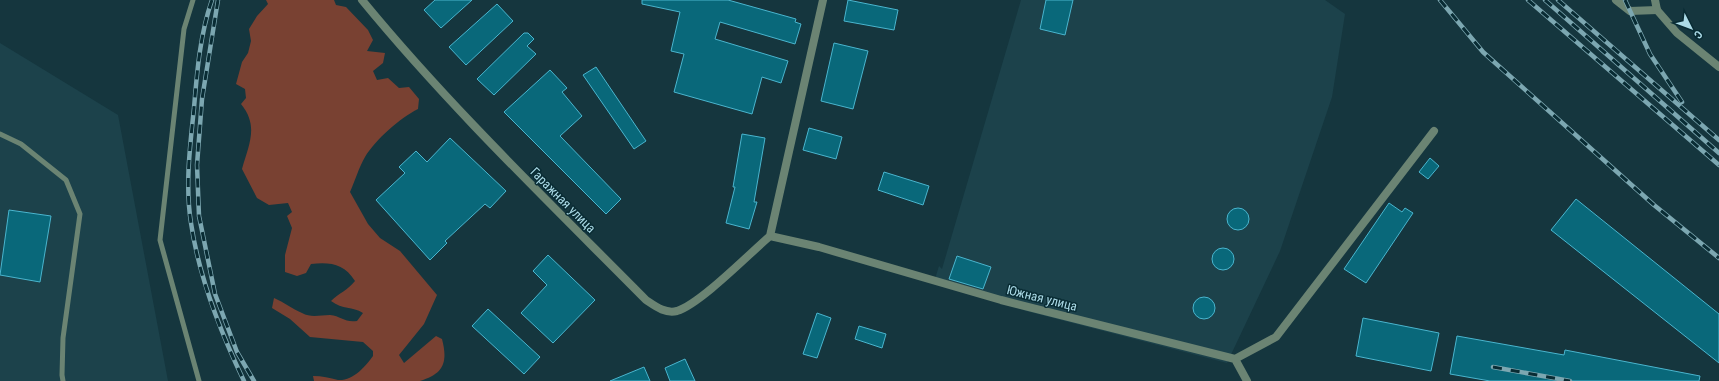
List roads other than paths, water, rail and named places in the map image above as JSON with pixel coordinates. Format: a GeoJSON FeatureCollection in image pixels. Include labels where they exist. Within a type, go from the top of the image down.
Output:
{"type":"FeatureCollection","features":[{"type":"Feature","properties":{"kind":"street","name":"Гаражная улица"},"geometry":{"type":"LineString","coordinates":[[362,0],[397,42],[519,172],[646,300],[663,311],[676,311],[694,302],[770,236]]}},
{"type":"Feature","properties":{"kind":"street"},"geometry":{"type":"LineString","coordinates":[[770,236],[823,0]]}},
{"type":"Feature","properties":{"kind":"street"},"geometry":{"type":"LineString","coordinates":[[1616,0],[1630,11],[1657,10]]}},
{"type":"Feature","properties":{"kind":"street"},"geometry":{"type":"LineString","coordinates":[[1655,0],[1657,10],[1677,33],[1719,68]]}},
{"type":"Feature","properties":{"kind":"street"},"geometry":{"type":"LineString","coordinates":[[1247,381],[1236,359],[1276,337],[1434,131]]}},
{"type":"Feature","properties":{"kind":"street","name":"Южная улица"},"geometry":{"type":"LineString","coordinates":[[770,236],[820,247],[1001,300],[1236,359]]}},
{"type":"Feature","properties":{"kind":"lane"},"geometry":{"type":"LineString","coordinates":[[193,0],[184,29],[160,240],[199,381]]}},
{"type":"Feature","properties":{"kind":"lane"},"geometry":{"type":"LineString","coordinates":[[0,134],[21,144],[66,180],[80,214],[63,338],[63,381]]}},
{"type":"Feature","properties":{"kind":"railway"},"geometry":{"type":"LineString","coordinates":[[212,0],[202,40],[198,67],[188,180],[189,209],[199,264],[205,284],[219,324],[244,381]]}},
{"type":"Feature","properties":{"kind":"railway"},"geometry":{"type":"LineString","coordinates":[[218,0],[202,99],[197,165],[199,216],[215,294],[237,352],[254,381]]}},
{"type":"Feature","properties":{"kind":"railway"},"geometry":{"type":"LineString","coordinates":[[1440,0],[1483,52],[1654,205],[1719,258]]}},
{"type":"Feature","properties":{"kind":"railway"},"geometry":{"type":"LineString","coordinates":[[1528,0],[1719,165]]}},
{"type":"Feature","properties":{"kind":"railway"},"geometry":{"type":"LineString","coordinates":[[1545,0],[1719,153]]}},
{"type":"Feature","properties":{"kind":"railway"},"geometry":{"type":"LineString","coordinates":[[1558,0],[1719,140]]}},
{"type":"Feature","properties":{"kind":"railway"},"geometry":{"type":"LineString","coordinates":[[1625,0],[1650,54],[1682,102]]}},
{"type":"Feature","properties":{"kind":"railway"},"geometry":{"type":"LineString","coordinates":[[1493,367],[1570,381]]}}]}
